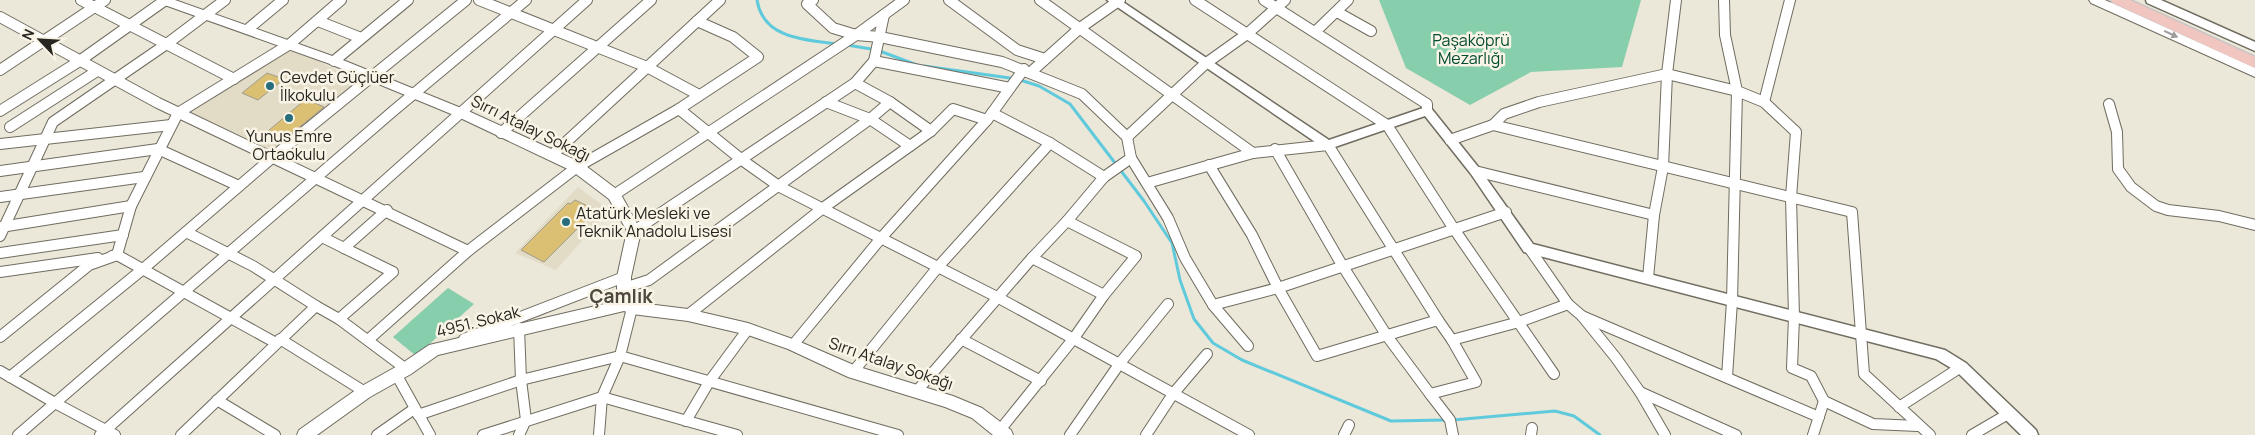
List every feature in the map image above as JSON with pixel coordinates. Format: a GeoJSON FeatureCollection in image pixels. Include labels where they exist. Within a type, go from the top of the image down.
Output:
{"type":"FeatureCollection","features":[{"type":"Feature","properties":{"kind":"highway"},"geometry":{"type":"LineString","coordinates":[[2118,0],[2255,64]]}},
{"type":"Feature","properties":{"kind":"highway"},"geometry":{"type":"LineString","coordinates":[[2138,0],[2255,54]]}},
{"type":"Feature","properties":{"kind":"main road","name":"Sırrı Atalay Sokağı"},"geometry":{"type":"LineString","coordinates":[[164,0],[290,44],[414,93],[577,167],[614,195],[634,230]]}},
{"type":"Feature","properties":{"kind":"main road"},"geometry":{"type":"LineString","coordinates":[[2095,0],[2255,73]]}},
{"type":"Feature","properties":{"kind":"main road"},"geometry":{"type":"LineString","coordinates":[[628,306],[624,283],[634,230]]}},
{"type":"Feature","properties":{"kind":"main road","name":"Sırrı Atalay Sokağı"},"geometry":{"type":"LineString","coordinates":[[628,306],[688,315],[748,329],[793,345],[853,372],[948,401],[977,413],[1002,432]]}},
{"type":"Feature","properties":{"kind":"main road","name":"4951. Sokak"},"geometry":{"type":"LineString","coordinates":[[305,435],[366,392],[434,350],[519,328],[628,306]]}},
{"type":"Feature","properties":{"kind":"street"},"geometry":{"type":"LineString","coordinates":[[82,0],[168,43],[234,79]]}},
{"type":"Feature","properties":{"kind":"street"},"geometry":{"type":"LineString","coordinates":[[0,70],[105,0]]}},
{"type":"Feature","properties":{"kind":"street"},"geometry":{"type":"LineString","coordinates":[[0,110],[78,62],[164,0]]}},
{"type":"Feature","properties":{"kind":"street"},"geometry":{"type":"LineString","coordinates":[[0,236],[2,227],[53,122],[168,43],[225,0]]}},
{"type":"Feature","properties":{"kind":"street"},"geometry":{"type":"LineString","coordinates":[[248,29],[283,0]]}},
{"type":"Feature","properties":{"kind":"street"},"geometry":{"type":"LineString","coordinates":[[117,255],[132,206],[144,176],[178,113],[290,44],[341,0]]}},
{"type":"Feature","properties":{"kind":"street"},"geometry":{"type":"LineString","coordinates":[[334,61],[408,0]]}},
{"type":"Feature","properties":{"kind":"street"},"geometry":{"type":"LineString","coordinates":[[115,435],[103,432],[5,374],[143,269],[273,157],[466,0]]}},
{"type":"Feature","properties":{"kind":"street"},"geometry":{"type":"LineString","coordinates":[[480,0],[647,66],[699,95]]}},
{"type":"Feature","properties":{"kind":"street"},"geometry":{"type":"LineString","coordinates":[[18,435],[185,292],[228,252],[526,0]]}},
{"type":"Feature","properties":{"kind":"street"},"geometry":{"type":"LineString","coordinates":[[103,432],[588,0]]}},
{"type":"Feature","properties":{"kind":"street"},"geometry":{"type":"LineString","coordinates":[[501,134],[651,0]]}},
{"type":"Feature","properties":{"kind":"street"},"geometry":{"type":"LineString","coordinates":[[552,155],[720,0]]}},
{"type":"Feature","properties":{"kind":"street"},"geometry":{"type":"LineString","coordinates":[[614,195],[856,35],[904,0]]}},
{"type":"Feature","properties":{"kind":"street"},"geometry":{"type":"LineString","coordinates":[[949,0],[1017,50],[1045,59]]}},
{"type":"Feature","properties":{"kind":"street"},"geometry":{"type":"LineString","coordinates":[[1040,0],[1253,153]]}},
{"type":"Feature","properties":{"kind":"street"},"geometry":{"type":"LineString","coordinates":[[1195,0],[1386,126],[1554,374]]}},
{"type":"Feature","properties":{"kind":"street"},"geometry":{"type":"LineString","coordinates":[[1264,0],[1316,31],[1427,104],[1427,111],[1506,212],[1568,304],[1582,316],[1616,358],[1640,392],[1665,435]]}},
{"type":"Feature","properties":{"kind":"street"},"geometry":{"type":"LineString","coordinates":[[1126,137],[1205,64],[1247,34],[1285,0]]}},
{"type":"Feature","properties":{"kind":"street"},"geometry":{"type":"LineString","coordinates":[[1316,31],[1348,0]]}},
{"type":"Feature","properties":{"kind":"street"},"geometry":{"type":"LineString","coordinates":[[1648,278],[1654,215],[1663,167],[1667,74],[1676,0]]}},
{"type":"Feature","properties":{"kind":"street"},"geometry":{"type":"LineString","coordinates":[[1724,0],[1725,35],[1737,91],[1732,301],[1727,377]]}},
{"type":"Feature","properties":{"kind":"street"},"geometry":{"type":"LineString","coordinates":[[1764,102],[1790,0]]}},
{"type":"Feature","properties":{"kind":"street"},"geometry":{"type":"LineString","coordinates":[[2151,0],[2255,47]]}},
{"type":"Feature","properties":{"kind":"street"},"geometry":{"type":"LineString","coordinates":[[808,1],[833,28],[856,35],[880,37],[1002,62],[1028,70],[1082,94],[1126,137],[1131,158],[1168,218],[1185,258],[1213,305],[1248,346]]}},
{"type":"Feature","properties":{"kind":"street"},"geometry":{"type":"LineString","coordinates":[[793,345],[882,238],[990,116],[1010,88],[1028,70],[1045,59],[1080,28],[1116,1],[1205,64],[1328,145],[1452,340],[1476,382],[1430,394]]}},
{"type":"Feature","properties":{"kind":"street"},"geometry":{"type":"LineString","coordinates":[[1337,12],[1371,31]]}},
{"type":"Feature","properties":{"kind":"street"},"geometry":{"type":"LineString","coordinates":[[634,230],[742,160],[855,83],[874,61],[884,15]]}},
{"type":"Feature","properties":{"kind":"street"},"geometry":{"type":"LineString","coordinates":[[0,17],[78,62],[178,113],[387,210],[468,251]]}},
{"type":"Feature","properties":{"kind":"street"},"geometry":{"type":"LineString","coordinates":[[318,21],[361,38]]}},
{"type":"Feature","properties":{"kind":"street"},"geometry":{"type":"LineString","coordinates":[[368,340],[468,251],[577,167],[679,109],[758,57],[733,37],[697,21]]}},
{"type":"Feature","properties":{"kind":"street"},"geometry":{"type":"LineString","coordinates":[[874,61],[1010,88]]}},
{"type":"Feature","properties":{"kind":"street"},"geometry":{"type":"LineString","coordinates":[[10,127],[98,71]]}},
{"type":"Feature","properties":{"kind":"street"},"geometry":{"type":"LineString","coordinates":[[1450,140],[1493,125],[1504,114],[1539,102],[1667,74],[1737,91],[1764,102],[1796,132],[1791,197],[1794,317],[1792,368],[1811,376],[1824,401],[1873,424],[1918,426]]}},
{"type":"Feature","properties":{"kind":"street"},"geometry":{"type":"LineString","coordinates":[[855,83],[890,102],[931,132]]}},
{"type":"Feature","properties":{"kind":"street"},"geometry":{"type":"LineString","coordinates":[[826,102],[870,119],[910,146]]}},
{"type":"Feature","properties":{"kind":"street"},"geometry":{"type":"LineString","coordinates":[[434,350],[624,283],[650,280],[780,187],[890,102]]}},
{"type":"Feature","properties":{"kind":"street"},"geometry":{"type":"LineString","coordinates":[[2109,104],[2117,132],[2118,169],[2131,187],[2156,206],[2168,210],[2218,216],[2255,225]]}},
{"type":"Feature","properties":{"kind":"street"},"geometry":{"type":"LineString","coordinates":[[679,109],[742,160],[780,187],[997,297],[1249,435]]}},
{"type":"Feature","properties":{"kind":"street"},"geometry":{"type":"LineString","coordinates":[[688,315],[823,208],[931,132],[953,109],[990,116],[1050,143],[1104,177]]}},
{"type":"Feature","properties":{"kind":"street"},"geometry":{"type":"LineString","coordinates":[[1148,184],[1253,153],[1275,149],[1328,145],[1427,111]]}},
{"type":"Feature","properties":{"kind":"street"},"geometry":{"type":"LineString","coordinates":[[0,144],[171,125]]}},
{"type":"Feature","properties":{"kind":"street"},"geometry":{"type":"LineString","coordinates":[[1493,125],[1852,212],[1864,374],[1918,426],[1930,435]]}},
{"type":"Feature","properties":{"kind":"street"},"geometry":{"type":"LineString","coordinates":[[853,372],[938,267],[1050,143]]}},
{"type":"Feature","properties":{"kind":"street"},"geometry":{"type":"LineString","coordinates":[[0,170],[158,149],[239,186]]}},
{"type":"Feature","properties":{"kind":"street"},"geometry":{"type":"LineString","coordinates":[[1275,149],[1342,265],[1387,336],[1450,420],[1453,435]]}},
{"type":"Feature","properties":{"kind":"street"},"geometry":{"type":"LineString","coordinates":[[916,392],[997,297],[1068,221],[1104,177],[1131,158]]}},
{"type":"Feature","properties":{"kind":"street"},"geometry":{"type":"LineString","coordinates":[[1210,165],[1252,235],[1278,288],[1317,356],[1438,320]]}},
{"type":"Feature","properties":{"kind":"street"},"geometry":{"type":"LineString","coordinates":[[1475,171],[1654,215]]}},
{"type":"Feature","properties":{"kind":"street"},"geometry":{"type":"LineString","coordinates":[[0,197],[144,176]]}},
{"type":"Feature","properties":{"kind":"street"},"geometry":{"type":"LineString","coordinates":[[2,227],[132,206]]}},
{"type":"Feature","properties":{"kind":"street"},"geometry":{"type":"LineString","coordinates":[[344,248],[387,210]]}},
{"type":"Feature","properties":{"kind":"street"},"geometry":{"type":"LineString","coordinates":[[1213,305],[1278,288],[1342,265],[1506,212]]}},
{"type":"Feature","properties":{"kind":"street"},"geometry":{"type":"LineString","coordinates":[[1002,432],[1074,338],[1104,295],[1136,256],[1068,221]]}},
{"type":"Feature","properties":{"kind":"street"},"geometry":{"type":"LineString","coordinates":[[186,232],[228,252],[277,279],[368,340],[401,372],[416,412],[430,435]]}},
{"type":"Feature","properties":{"kind":"street"},"geometry":{"type":"LineString","coordinates":[[0,253],[123,235]]}},
{"type":"Feature","properties":{"kind":"street"},"geometry":{"type":"LineString","coordinates":[[322,237],[393,272],[339,319]]}},
{"type":"Feature","properties":{"kind":"street"},"geometry":{"type":"LineString","coordinates":[[1529,248],[1940,354],[1961,367],[2031,435]]}},
{"type":"Feature","properties":{"kind":"street"},"geometry":{"type":"LineString","coordinates":[[0,337],[89,266],[117,255]]}},
{"type":"Feature","properties":{"kind":"street"},"geometry":{"type":"LineString","coordinates":[[0,272],[117,255],[278,341],[366,392]]}},
{"type":"Feature","properties":{"kind":"street"},"geometry":{"type":"LineString","coordinates":[[1032,258],[1104,295]]}},
{"type":"Feature","properties":{"kind":"street"},"geometry":{"type":"LineString","coordinates":[[1070,435],[1120,363],[1168,304]]}},
{"type":"Feature","properties":{"kind":"street"},"geometry":{"type":"LineString","coordinates":[[1452,340],[1519,322],[1568,304]]}},
{"type":"Feature","properties":{"kind":"street"},"geometry":{"type":"LineString","coordinates":[[181,435],[316,306]]}},
{"type":"Feature","properties":{"kind":"street"},"geometry":{"type":"LineString","coordinates":[[599,435],[602,397],[620,356],[628,306]]}},
{"type":"Feature","properties":{"kind":"street"},"geometry":{"type":"LineString","coordinates":[[1582,316],[1819,417]]}},
{"type":"Feature","properties":{"kind":"street"},"geometry":{"type":"LineString","coordinates":[[519,328],[521,380],[526,420],[519,435]]}},
{"type":"Feature","properties":{"kind":"street"},"geometry":{"type":"LineString","coordinates":[[686,421],[709,382],[748,329]]}},
{"type":"Feature","properties":{"kind":"street"},"geometry":{"type":"LineString","coordinates":[[961,339],[1041,381]]}},
{"type":"Feature","properties":{"kind":"street"},"geometry":{"type":"LineString","coordinates":[[1146,435],[1173,394],[1208,354]]}},
{"type":"Feature","properties":{"kind":"street"},"geometry":{"type":"LineString","coordinates":[[377,435],[416,412],[521,380],[620,356],[879,433],[898,435]]}},
{"type":"Feature","properties":{"kind":"street"},"geometry":{"type":"LineString","coordinates":[[1899,407],[1961,367]]}},
{"type":"Feature","properties":{"kind":"street"},"geometry":{"type":"LineString","coordinates":[[1640,392],[1736,435]]}},
{"type":"Feature","properties":{"kind":"street"},"geometry":{"type":"LineString","coordinates":[[483,435],[602,397],[737,435]]}},
{"type":"Feature","properties":{"kind":"street"},"geometry":{"type":"LineString","coordinates":[[217,400],[275,435]]}},
{"type":"Feature","properties":{"kind":"street"},"geometry":{"type":"LineString","coordinates":[[1813,435],[1824,401]]}},
{"type":"Feature","properties":{"kind":"street"},"geometry":{"type":"LineString","coordinates":[[1972,435],[2008,414]]}},
{"type":"Feature","properties":{"kind":"shaded area","name":"Cevdet Güçlüer İlkokulu"},"geometry":{"type":"Polygon","coordinates":[[[289,46],[359,82],[272,154],[183,112],[289,46]]]}},
{"type":"Feature","properties":{"kind":"shaded area"},"geometry":{"type":"Polygon","coordinates":[[[578,187],[609,210],[556,270],[515,253],[578,187]]]}},
{"type":"Feature","properties":{"kind":"green space","name":"Paşaköprü Mezarlığı"},"geometry":{"type":"Polygon","coordinates":[[[1379,0],[1641,0],[1622,67],[1531,72],[1470,105],[1406,68],[1379,0]]]}},
{"type":"Feature","properties":{"kind":"green space"},"geometry":{"type":"Polygon","coordinates":[[[448,288],[474,304],[416,356],[393,337],[448,288]]]}},
{"type":"Feature","properties":{"kind":"building","name":"Cevdet Güçlüer İlkokulu"},"geometry":{"type":"Polygon","coordinates":[[[267,73],[284,79],[258,100],[242,93],[267,73]]]}},
{"type":"Feature","properties":{"kind":"building","name":"Yunus Emre Ortaokulu"},"geometry":{"type":"Polygon","coordinates":[[[306,99],[324,107],[285,139],[268,131],[306,99]]]}},
{"type":"Feature","properties":{"kind":"building","name":"Atatürk Mesleki ve Teknik Anadolu Lisesi"},"geometry":{"type":"Polygon","coordinates":[[[575,200],[596,210],[544,262],[521,250],[568,203],[570,204],[575,200]]]}},
{"type":"Feature","properties":{"kind":"waterway"},"geometry":{"type":"LineString","coordinates":[[757,0],[761,13],[768,23],[777,30],[800,39],[838,44]]}},
{"type":"Feature","properties":{"kind":"waterway"},"geometry":{"type":"LineString","coordinates":[[847,45],[877,50],[917,65]]}},
{"type":"Feature","properties":{"kind":"waterway"},"geometry":{"type":"LineString","coordinates":[[924,66],[1017,79],[1039,86],[1070,104],[1144,201],[1172,243],[1180,280],[1194,319],[1213,343],[1242,360],[1391,421],[1446,420]]}},
{"type":"Feature","properties":{"kind":"waterway"},"geometry":{"type":"LineString","coordinates":[[1453,420],[1555,411],[1574,416],[1600,435]]}},
{"type":"Feature","properties":{"kind":"place","name":"Cevdet Güçlüer İlkokulu"},"geometry":{"type":"Point","coordinates":[270,86]}},
{"type":"Feature","properties":{"kind":"place","name":"Yunus Emre Ortaokulu"},"geometry":{"type":"Point","coordinates":[289,118]}},
{"type":"Feature","properties":{"kind":"place","name":"Atatürk Mesleki ve Teknik Anadolu Lisesi"},"geometry":{"type":"Point","coordinates":[566,222]}},
{"type":"Feature","properties":{"kind":"district","name":"Çamlık"},"geometry":{"type":"Point","coordinates":[621,296]}}]}
